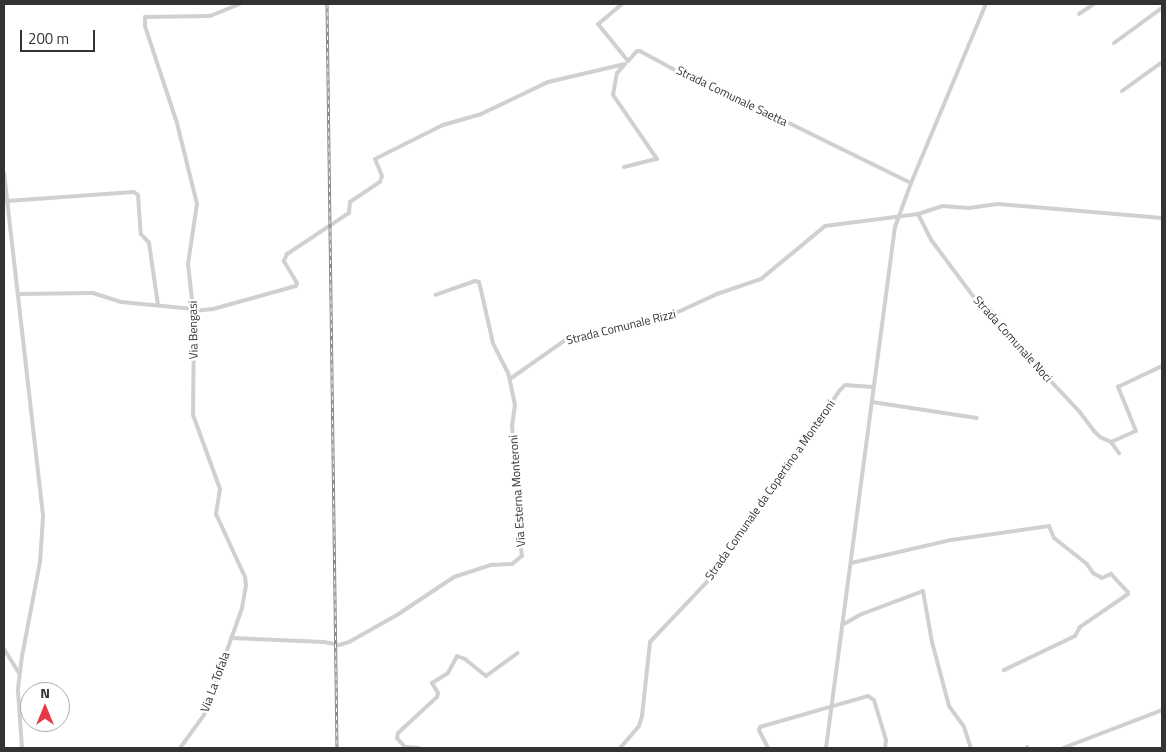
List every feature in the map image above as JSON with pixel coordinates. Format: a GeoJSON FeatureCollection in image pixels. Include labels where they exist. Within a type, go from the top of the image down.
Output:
{"type":"FeatureCollection","features":[{"type":"Feature","properties":{"kind":"street","name":"Via Bengasi"},"geometry":{"type":"LineString","coordinates":[[231,638],[242,608],[245,577],[216,514],[220,489],[193,415],[194,310],[188,264],[198,204],[177,123],[145,26],[145,17],[210,16],[240,4]]}},
{"type":"Feature","properties":{"kind":"street"},"geometry":{"type":"LineString","coordinates":[[622,4],[598,24],[626,62]]}},
{"type":"Feature","properties":{"kind":"street"},"geometry":{"type":"LineString","coordinates":[[826,748],[897,216],[986,4]]}},
{"type":"Feature","properties":{"kind":"street"},"geometry":{"type":"LineString","coordinates":[[1079,14],[1094,4]]}},
{"type":"Feature","properties":{"kind":"street"},"geometry":{"type":"LineString","coordinates":[[1114,43],[1162,9],[1158,4]]}},
{"type":"Feature","properties":{"kind":"street","name":"Strada Comunale Saetta"},"geometry":{"type":"LineString","coordinates":[[626,62],[636,51],[640,51],[704,86],[726,92],[910,183]]}},
{"type":"Feature","properties":{"kind":"street"},"geometry":{"type":"LineString","coordinates":[[624,167],[657,159],[613,95],[617,73],[626,62]]}},
{"type":"Feature","properties":{"kind":"street"},"geometry":{"type":"LineString","coordinates":[[18,294],[93,293],[121,302],[194,310],[213,309],[296,286],[297,283],[284,261],[287,254],[349,213],[350,202],[380,182],[382,176],[375,159],[442,124],[481,114],[548,82],[626,62]]}},
{"type":"Feature","properties":{"kind":"street"},"geometry":{"type":"LineString","coordinates":[[1122,91],[1162,62]]}},
{"type":"Feature","properties":{"kind":"street"},"geometry":{"type":"LineString","coordinates":[[4,173],[43,517],[40,562],[19,673],[18,706],[22,748]]}},
{"type":"Feature","properties":{"kind":"street"},"geometry":{"type":"LineString","coordinates":[[7,200],[134,192],[138,195],[141,234],[149,243],[158,306]]}},
{"type":"Feature","properties":{"kind":"street","name":"Strada Comunale Rizzi"},"geometry":{"type":"LineString","coordinates":[[510,379],[565,340],[637,322],[665,318],[717,294],[761,279],[824,226],[918,214],[942,206],[969,208],[1014,204],[1162,218]]}},
{"type":"Feature","properties":{"kind":"street","name":"Strada Comunale Noci"},"geometry":{"type":"LineString","coordinates":[[918,214],[936,246],[976,300],[989,308],[1016,344],[1079,411],[1100,437],[1111,442],[1119,453]]}},
{"type":"Feature","properties":{"kind":"street","name":"Via Esterna Monteroni"},"geometry":{"type":"LineString","coordinates":[[231,638],[324,642],[339,645],[349,642],[397,615],[454,577],[483,567],[512,564],[518,560],[522,551],[517,521],[517,477],[512,426],[515,405],[510,379],[493,343],[479,282],[469,283],[435,295]]}},
{"type":"Feature","properties":{"kind":"street"},"geometry":{"type":"LineString","coordinates":[[1111,442],[1136,431],[1118,387],[1162,366]]}},
{"type":"Feature","properties":{"kind":"street","name":"Strada Comunale da Copertino a Monteroni"},"geometry":{"type":"LineString","coordinates":[[620,748],[639,726],[642,716],[650,642],[718,567],[840,390],[845,385],[874,388]]}},
{"type":"Feature","properties":{"kind":"street"},"geometry":{"type":"LineString","coordinates":[[872,402],[977,418]]}},
{"type":"Feature","properties":{"kind":"street"},"geometry":{"type":"LineString","coordinates":[[850,563],[951,540],[1049,526],[1054,538],[1087,564],[1093,572],[1102,578],[1111,574],[1128,592],[1128,594],[1080,627],[1075,636],[1004,670]]}},
{"type":"Feature","properties":{"kind":"street"},"geometry":{"type":"LineString","coordinates":[[842,625],[856,617],[923,591],[932,642],[950,709],[964,727],[970,748]]}},
{"type":"Feature","properties":{"kind":"street","name":"Via La Tofala"},"geometry":{"type":"LineString","coordinates":[[180,748],[204,715],[231,638]]}},
{"type":"Feature","properties":{"kind":"street"},"geometry":{"type":"LineString","coordinates":[[4,649],[19,673]]}},
{"type":"Feature","properties":{"kind":"street"},"geometry":{"type":"LineString","coordinates":[[419,748],[405,747],[397,738],[398,733],[437,697],[438,693],[432,684],[448,673],[457,656],[464,659],[486,676],[518,653]]}},
{"type":"Feature","properties":{"kind":"street"},"geometry":{"type":"LineString","coordinates":[[768,748],[759,730],[760,727],[872,697],[886,740],[885,748]]}},
{"type":"Feature","properties":{"kind":"street"},"geometry":{"type":"LineString","coordinates":[[1063,748],[1076,746],[1162,710]]}},
{"type":"Feature","properties":{"kind":"railway"},"geometry":{"type":"LineString","coordinates":[[327,4],[337,748]]}}]}
